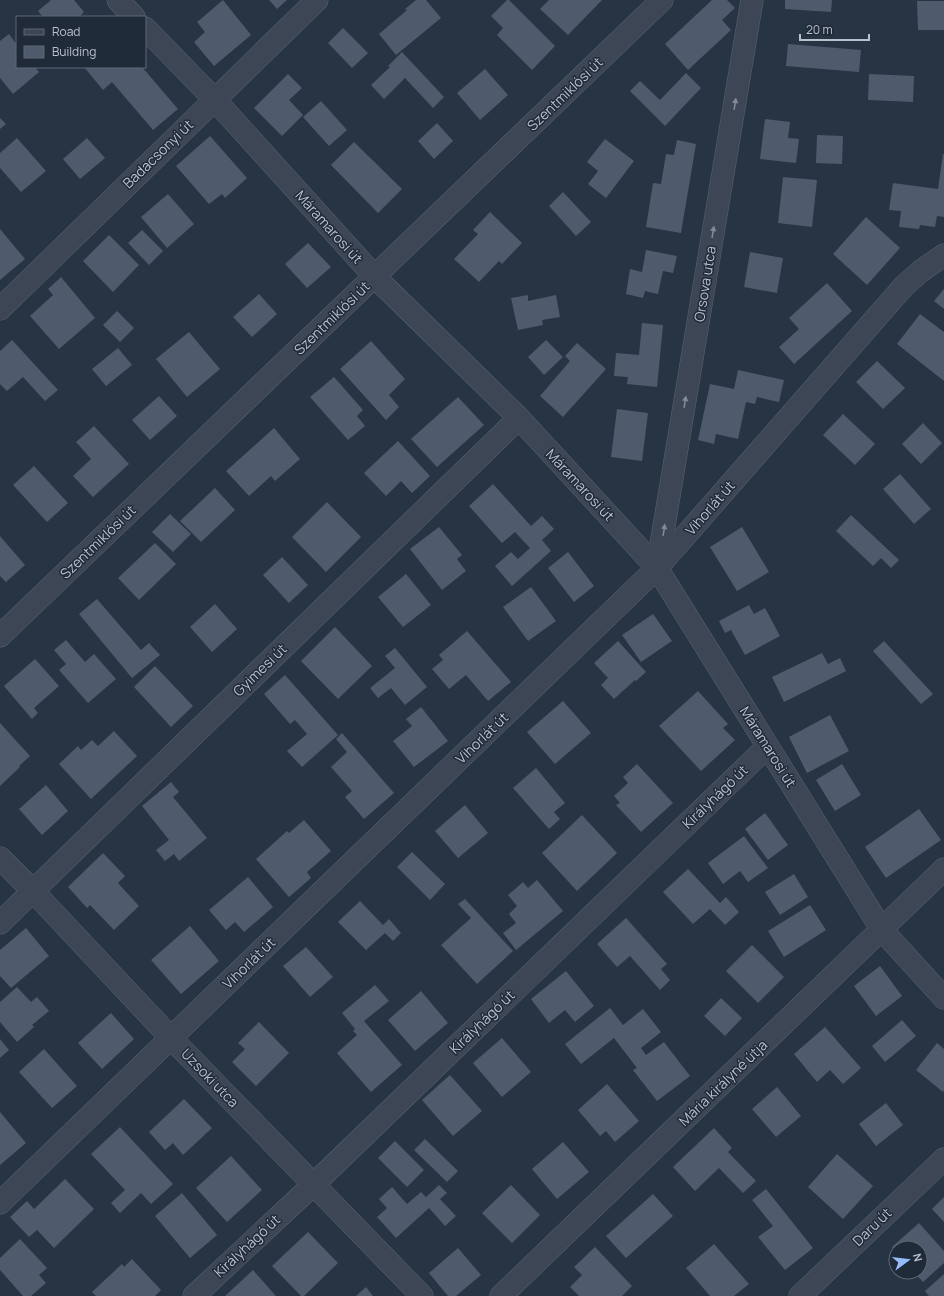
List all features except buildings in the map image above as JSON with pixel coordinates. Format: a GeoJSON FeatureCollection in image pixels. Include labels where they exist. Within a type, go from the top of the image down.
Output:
{"type":"FeatureCollection","features":[{"type":"Feature","properties":{"kind":"street"},"geometry":{"type":"LineString","coordinates":[[118,0],[133,16]]}},
{"type":"Feature","properties":{"kind":"street","name":"Badacsonyi út"},"geometry":{"type":"LineString","coordinates":[[0,309],[317,0]]}},
{"type":"Feature","properties":{"kind":"street","name":"Szentmiklósi út"},"geometry":{"type":"LineString","coordinates":[[0,636],[662,0]]}},
{"type":"Feature","properties":{"kind":"street","name":"Orsova utca"},"geometry":{"type":"LineString","coordinates":[[657,568],[752,0]]}},
{"type":"Feature","properties":{"kind":"street","name":"Máramarosi út"},"geometry":{"type":"LineString","coordinates":[[146,29],[214,99],[375,277],[519,418],[657,568],[882,930],[944,998]]}},
{"type":"Feature","properties":{"kind":"street","name":"Vihorlát út"},"geometry":{"type":"LineString","coordinates":[[0,1203],[657,568],[904,286],[921,271],[944,255]]}},
{"type":"Feature","properties":{"kind":"street","name":"Gyimesi út"},"geometry":{"type":"LineString","coordinates":[[0,923],[519,418]]}},
{"type":"Feature","properties":{"kind":"street","name":"Királyhágó út"},"geometry":{"type":"LineString","coordinates":[[194,1296],[314,1184],[767,747]]}},
{"type":"Feature","properties":{"kind":"street","name":"Uzsoki utca"},"geometry":{"type":"LineString","coordinates":[[0,858],[171,1038],[422,1296]]}},
{"type":"Feature","properties":{"kind":"street","name":"Mária királyné útja"},"geometry":{"type":"LineString","coordinates":[[501,1296],[944,869]]}},
{"type":"Feature","properties":{"kind":"street","name":"Daru út"},"geometry":{"type":"LineString","coordinates":[[800,1296],[944,1159]]}}]}
